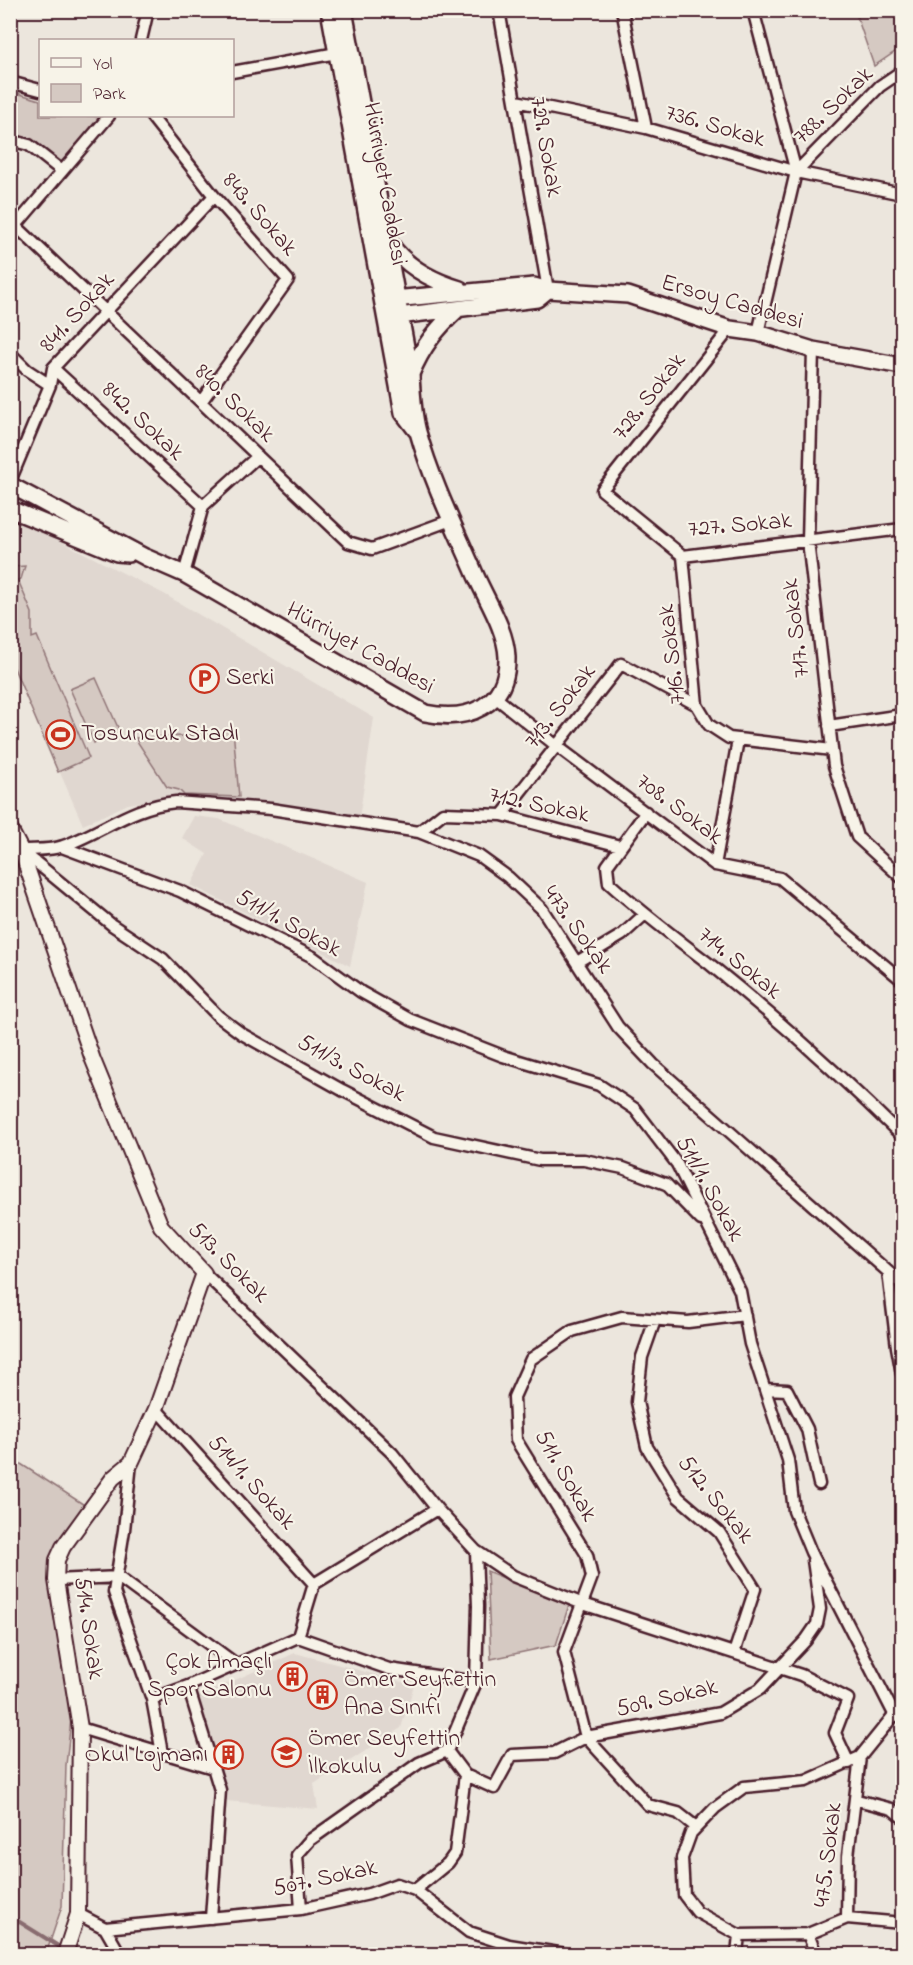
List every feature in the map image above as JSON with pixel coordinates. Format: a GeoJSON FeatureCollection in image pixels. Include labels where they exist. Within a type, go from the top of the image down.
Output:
{"type":"FeatureCollection","features":[{"type":"Feature","properties":{"kind":"main road","name":"Hürriyet Caddesi"},"geometry":{"type":"LineString","coordinates":[[329,10],[390,299],[403,412],[418,432]]}},
{"type":"Feature","properties":{"kind":"main road","name":"Hürriyet Caddesi"},"geometry":{"type":"LineString","coordinates":[[344,10],[387,240],[390,299]]}},
{"type":"Feature","properties":{"kind":"main road","name":"Ersoy Caddesi"},"geometry":{"type":"LineString","coordinates":[[387,240],[403,258],[426,275],[466,291]]}},
{"type":"Feature","properties":{"kind":"main road","name":"Ersoy Caddesi"},"geometry":{"type":"LineString","coordinates":[[390,299],[534,286],[548,290],[628,295],[730,329],[758,333],[813,350],[903,366]]}},
{"type":"Feature","properties":{"kind":"main road","name":"Ersoy Caddesi"},"geometry":{"type":"LineString","coordinates":[[393,316],[537,298],[548,290]]}},
{"type":"Feature","properties":{"kind":"main road"},"geometry":{"type":"LineString","coordinates":[[411,374],[418,356],[434,331],[458,309]]}},
{"type":"Feature","properties":{"kind":"main road","name":"Hürriyet Caddesi"},"geometry":{"type":"LineString","coordinates":[[145,556],[184,574],[425,714],[455,717],[472,713],[495,697],[506,669],[504,644],[451,520],[418,432],[411,374],[393,316]]}},
{"type":"Feature","properties":{"kind":"main road"},"geometry":{"type":"LineString","coordinates":[[10,483],[145,556]]}},
{"type":"Feature","properties":{"kind":"main road"},"geometry":{"type":"LineString","coordinates":[[10,509],[117,553],[145,556]]}},
{"type":"Feature","properties":{"kind":"street"},"geometry":{"type":"LineString","coordinates":[[141,39],[148,10]]}},
{"type":"Feature","properties":{"kind":"street","name":"729. Sokak"},"geometry":{"type":"LineString","coordinates":[[499,10],[548,290]]}},
{"type":"Feature","properties":{"kind":"street"},"geometry":{"type":"LineString","coordinates":[[622,10],[646,128]]}},
{"type":"Feature","properties":{"kind":"street"},"geometry":{"type":"LineString","coordinates":[[753,10],[796,172],[758,333]]}},
{"type":"Feature","properties":{"kind":"street"},"geometry":{"type":"LineString","coordinates":[[234,72],[337,53]]}},
{"type":"Feature","properties":{"kind":"street","name":"788. Sokak"},"geometry":{"type":"LineString","coordinates":[[796,172],[880,86],[903,71]]}},
{"type":"Feature","properties":{"kind":"street"},"geometry":{"type":"LineString","coordinates":[[10,82],[39,90]]}},
{"type":"Feature","properties":{"kind":"street","name":"736. Sokak"},"geometry":{"type":"LineString","coordinates":[[516,101],[646,128],[796,172],[903,194]]}},
{"type":"Feature","properties":{"kind":"street"},"geometry":{"type":"LineString","coordinates":[[12,227],[108,117]]}},
{"type":"Feature","properties":{"kind":"street","name":"843. Sokak"},"geometry":{"type":"LineString","coordinates":[[152,117],[214,196],[288,280],[201,402]]}},
{"type":"Feature","properties":{"kind":"street"},"geometry":{"type":"LineString","coordinates":[[10,141],[29,145],[62,171]]}},
{"type":"Feature","properties":{"kind":"street","name":"841. Sokak"},"geometry":{"type":"LineString","coordinates":[[10,483],[50,385],[53,368],[214,196]]}},
{"type":"Feature","properties":{"kind":"street","name":"840. Sokak"},"geometry":{"type":"LineString","coordinates":[[12,227],[106,312],[348,542],[372,549],[451,520]]}},
{"type":"Feature","properties":{"kind":"street","name":"728. Sokak"},"geometry":{"type":"LineString","coordinates":[[602,490],[730,329]]}},
{"type":"Feature","properties":{"kind":"street","name":"717. Sokak"},"geometry":{"type":"LineString","coordinates":[[813,350],[808,541],[834,765],[857,837],[903,878]]}},
{"type":"Feature","properties":{"kind":"street"},"geometry":{"type":"LineString","coordinates":[[10,353],[27,370],[50,385]]}},
{"type":"Feature","properties":{"kind":"street","name":"842. Sokak"},"geometry":{"type":"LineString","coordinates":[[53,368],[202,506]]}},
{"type":"Feature","properties":{"kind":"street"},"geometry":{"type":"LineString","coordinates":[[184,574],[202,506],[258,456]]}},
{"type":"Feature","properties":{"kind":"street","name":"727. Sokak"},"geometry":{"type":"LineString","coordinates":[[602,490],[683,556],[903,529]]}},
{"type":"Feature","properties":{"kind":"street","name":"716. Sokak"},"geometry":{"type":"LineString","coordinates":[[683,556],[697,705],[709,725],[729,738],[738,740],[832,750]]}},
{"type":"Feature","properties":{"kind":"street","name":"713. Sokak"},"geometry":{"type":"LineString","coordinates":[[502,815],[558,747],[621,664],[697,705]]}},
{"type":"Feature","properties":{"kind":"street","name":"708. Sokak"},"geometry":{"type":"LineString","coordinates":[[495,697],[715,865],[780,878],[903,980]]}},
{"type":"Feature","properties":{"kind":"street"},"geometry":{"type":"LineString","coordinates":[[829,726],[903,715]]}},
{"type":"Feature","properties":{"kind":"street"},"geometry":{"type":"LineString","coordinates":[[715,865],[738,740]]}},
{"type":"Feature","properties":{"kind":"street","name":"473. Sokak"},"geometry":{"type":"LineString","coordinates":[[21,850],[62,847],[112,821],[165,803],[176,802],[271,809],[419,832],[479,856],[508,877],[542,909],[618,1027],[653,1064],[903,1284]]}},
{"type":"Feature","properties":{"kind":"street","name":"714. Sokak"},"geometry":{"type":"LineString","coordinates":[[645,812],[607,866],[609,883],[644,915],[757,1005],[850,1084],[903,1136]]}},
{"type":"Feature","properties":{"kind":"street","name":"712. Sokak"},"geometry":{"type":"LineString","coordinates":[[419,832],[443,813],[502,815],[620,846]]}},
{"type":"Feature","properties":{"kind":"street","name":"513. Sokak"},"geometry":{"type":"LineString","coordinates":[[10,829],[21,850],[93,1060],[161,1226],[204,1273],[392,1453],[437,1509],[476,1551],[513,1576],[583,1604]]}},
{"type":"Feature","properties":{"kind":"street","name":"511/1. Sokak"},"geometry":{"type":"LineString","coordinates":[[62,847],[180,891],[313,957],[361,992],[411,1020],[503,1056],[599,1085],[635,1109],[677,1164],[740,1291],[750,1344],[788,1460],[794,1511],[812,1552],[896,1716]]}},
{"type":"Feature","properties":{"kind":"street","name":"511/3. Sokak"},"geometry":{"type":"LineString","coordinates":[[21,850],[112,925],[164,959],[218,1016],[242,1034],[342,1090],[434,1137],[530,1159],[584,1160],[623,1168],[666,1184],[707,1226]]}},
{"type":"Feature","properties":{"kind":"street"},"geometry":{"type":"LineString","coordinates":[[577,962],[622,935],[644,915]]}},
{"type":"Feature","properties":{"kind":"street"},"geometry":{"type":"LineString","coordinates":[[888,1272],[897,1347],[903,1374]]}},
{"type":"Feature","properties":{"kind":"street","name":"514. Sokak"},"geometry":{"type":"LineString","coordinates":[[65,1954],[78,1914],[80,1728],[56,1580],[57,1560],[63,1547],[113,1478],[130,1463],[156,1409],[204,1273]]}},
{"type":"Feature","properties":{"kind":"street"},"geometry":{"type":"LineString","coordinates":[[655,1320],[688,1322],[745,1315]]}},
{"type":"Feature","properties":{"kind":"street","name":"511. Sokak"},"geometry":{"type":"LineString","coordinates":[[586,1737],[564,1652],[592,1578],[586,1555],[516,1440],[514,1397],[531,1359],[572,1331],[622,1317],[655,1320]]}},
{"type":"Feature","properties":{"kind":"street","name":"512. Sokak"},"geometry":{"type":"LineString","coordinates":[[655,1320],[642,1357],[637,1402],[647,1447],[678,1497],[719,1532],[755,1589],[734,1653]]}},
{"type":"Feature","properties":{"kind":"street"},"geometry":{"type":"LineString","coordinates":[[765,1389],[788,1390],[807,1429],[819,1484]]}},
{"type":"Feature","properties":{"kind":"street","name":"514/1. Sokak"},"geometry":{"type":"LineString","coordinates":[[156,1409],[314,1584]]}},
{"type":"Feature","properties":{"kind":"street"},"geometry":{"type":"LineString","coordinates":[[130,1463],[118,1577],[114,1592],[152,1699],[162,1753]]}},
{"type":"Feature","properties":{"kind":"street"},"geometry":{"type":"LineString","coordinates":[[298,1637],[314,1584],[437,1509]]}},
{"type":"Feature","properties":{"kind":"street"},"geometry":{"type":"LineString","coordinates":[[301,1909],[297,1855],[310,1840],[419,1763],[447,1751],[476,1682],[478,1606],[476,1551]]}},
{"type":"Feature","properties":{"kind":"street","name":"509. Sokak"},"geometry":{"type":"LineString","coordinates":[[586,1737],[720,1713],[760,1689],[806,1640],[817,1624],[820,1609],[812,1552]]}},
{"type":"Feature","properties":{"kind":"street"},"geometry":{"type":"LineString","coordinates":[[56,1580],[118,1577],[236,1664]]}},
{"type":"Feature","properties":{"kind":"street"},"geometry":{"type":"LineString","coordinates":[[583,1604],[734,1653],[778,1670],[801,1675],[848,1700],[835,1733],[849,1763]]}},
{"type":"Feature","properties":{"kind":"street"},"geometry":{"type":"LineString","coordinates":[[152,1699],[188,1686],[298,1637],[389,1670],[476,1682]]}},
{"type":"Feature","properties":{"kind":"street"},"geometry":{"type":"LineString","coordinates":[[188,1686],[220,1790],[211,1918]]}},
{"type":"Feature","properties":{"kind":"street"},"geometry":{"type":"LineString","coordinates":[[737,1954],[739,1935],[697,1912],[684,1895],[682,1858],[691,1833],[715,1808],[744,1787],[806,1781],[860,1757],[903,1705]]}},
{"type":"Feature","properties":{"kind":"street"},"geometry":{"type":"LineString","coordinates":[[80,1728],[213,1768]]}},
{"type":"Feature","properties":{"kind":"street"},"geometry":{"type":"LineString","coordinates":[[447,1751],[465,1776],[494,1788],[512,1755],[554,1753],[586,1737],[648,1805],[678,1813],[696,1827]]}},
{"type":"Feature","properties":{"kind":"street","name":"475. Sokak"},"geometry":{"type":"LineString","coordinates":[[739,1935],[808,1934],[847,1918],[848,1856],[857,1800],[860,1757]]}},
{"type":"Feature","properties":{"kind":"street"},"geometry":{"type":"LineString","coordinates":[[465,1776],[455,1853],[448,1863],[416,1890],[469,1932],[509,1946],[565,1954]]}},
{"type":"Feature","properties":{"kind":"street"},"geometry":{"type":"LineString","coordinates":[[857,1800],[892,1809],[903,1817]]}},
{"type":"Feature","properties":{"kind":"street","name":"507. Sokak"},"geometry":{"type":"LineString","coordinates":[[105,1928],[301,1909],[369,1894],[397,1884],[416,1890]]}},
{"type":"Feature","properties":{"kind":"street"},"geometry":{"type":"LineString","coordinates":[[78,1914],[105,1928],[120,1954]]}},
{"type":"Feature","properties":{"kind":"street"},"geometry":{"type":"LineString","coordinates":[[847,1918],[903,1923]]}},
{"type":"Feature","properties":{"kind":"street"},"geometry":{"type":"LineString","coordinates":[[808,1934],[816,1954]]}},
{"type":"Feature","properties":{"kind":"shaded area"},"geometry":{"type":"Polygon","coordinates":[[[17,519],[164,594],[374,718],[359,819],[276,804],[184,795],[128,804],[83,825],[11,661],[10,530],[17,519]]]}},
{"type":"Feature","properties":{"kind":"shaded area"},"geometry":{"type":"Polygon","coordinates":[[[194,816],[219,819],[368,882],[350,966],[191,885],[207,854],[182,838],[194,816]]]}},
{"type":"Feature","properties":{"kind":"shaded area","name":"Ömer Seyfettin İlkokulu"},"geometry":{"type":"Polygon","coordinates":[[[295,1653],[414,1685],[401,1728],[314,1784],[318,1809],[226,1801],[195,1698],[295,1653]]]}},
{"type":"Feature","properties":{"kind":"green space"},"geometry":{"type":"Polygon","coordinates":[[[855,11],[902,11],[902,47],[874,66],[855,11]]]}},
{"type":"Feature","properties":{"kind":"green space"},"geometry":{"type":"Polygon","coordinates":[[[10,91],[39,100],[39,117],[101,118],[61,165],[11,137],[10,91]]]}},
{"type":"Feature","properties":{"kind":"green space"},"geometry":{"type":"Polygon","coordinates":[[[25,566],[21,579],[18,580],[32,613],[32,638],[37,636],[89,758],[58,772],[11,661],[11,567],[25,566]]]}},
{"type":"Feature","properties":{"kind":"green space"},"geometry":{"type":"Polygon","coordinates":[[[96,678],[120,732],[94,743],[70,689],[96,678]]]}},
{"type":"Feature","properties":{"kind":"green space"},"geometry":{"type":"Polygon","coordinates":[[[233,729],[239,797],[184,795],[179,790],[167,787],[135,738],[207,735],[233,729]]]}},
{"type":"Feature","properties":{"kind":"green space"},"geometry":{"type":"Polygon","coordinates":[[[10,1457],[89,1508],[57,1544],[49,1567],[63,1666],[72,1710],[66,1765],[62,1906],[46,1954],[11,1954],[10,1457]]]}},
{"type":"Feature","properties":{"kind":"green space"},"geometry":{"type":"Polygon","coordinates":[[[487,1571],[569,1605],[556,1645],[491,1659],[487,1571]]]}},
{"type":"Feature","properties":{"kind":"waterway"},"geometry":{"type":"LineString","coordinates":[[10,1916],[63,1949]]}},
{"type":"Feature","properties":{"kind":"place","name":"Serki"},"geometry":{"type":"Point","coordinates":[205,678]}},
{"type":"Feature","properties":{"kind":"place","name":"Tosuncuk Stadı"},"geometry":{"type":"Point","coordinates":[60,734]}},
{"type":"Feature","properties":{"kind":"place","name":"Çok Amaçlı Spor Salonu"},"geometry":{"type":"Point","coordinates":[293,1676]}},
{"type":"Feature","properties":{"kind":"place","name":"Ömer Seyfettin Ana Sınıfı"},"geometry":{"type":"Point","coordinates":[323,1694]}},
{"type":"Feature","properties":{"kind":"place","name":"Ömer Seyfettin İlkokulu"},"geometry":{"type":"Point","coordinates":[287,1753]}},
{"type":"Feature","properties":{"kind":"place","name":"Okul Lojmanı"},"geometry":{"type":"Point","coordinates":[229,1755]}}]}
